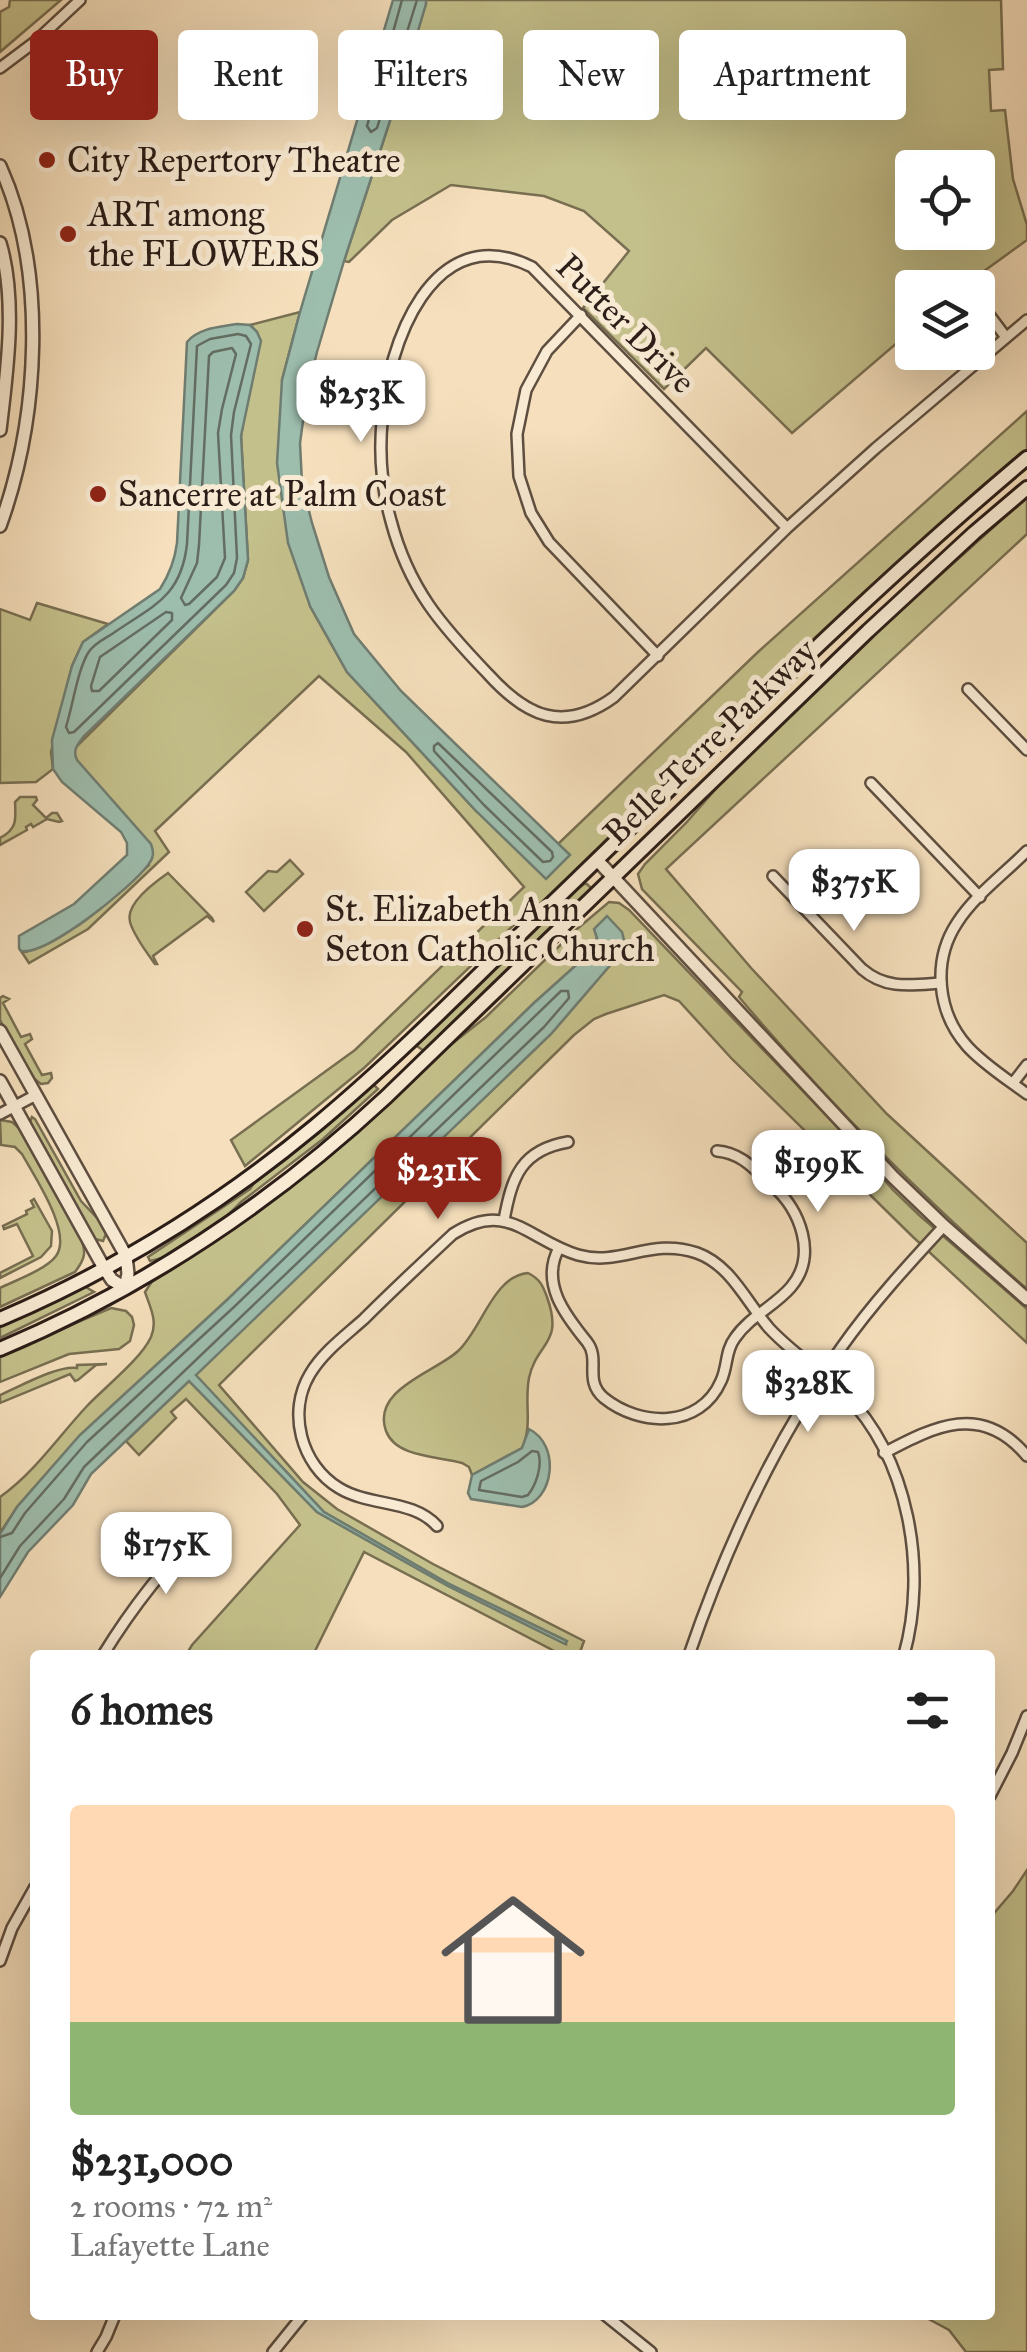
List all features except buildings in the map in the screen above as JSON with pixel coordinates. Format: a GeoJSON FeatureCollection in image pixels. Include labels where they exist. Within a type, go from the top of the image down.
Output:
{"type":"FeatureCollection","features":[{"type":"Feature","properties":{"kind":"main road","name":"Belle Terre Parkway"},"geometry":{"type":"LineString","coordinates":[[0,1319],[126,1256],[228,1192],[312,1128],[387,1063],[878,589],[1027,458]]}},
{"type":"Feature","properties":{"kind":"main road","name":"Belle Terre Parkway"},"geometry":{"type":"LineString","coordinates":[[0,1350],[125,1288],[204,1241],[328,1150],[918,584],[1027,488]]}},
{"type":"Feature","properties":{"kind":"street"},"geometry":{"type":"LineString","coordinates":[[0,68],[80,0]]}},
{"type":"Feature","properties":{"kind":"street"},"geometry":{"type":"LineString","coordinates":[[0,166],[24,235],[32,312],[26,424],[16,478],[0,526]]}},
{"type":"Feature","properties":{"kind":"street"},"geometry":{"type":"LineString","coordinates":[[0,243],[9,286],[0,430]]}},
{"type":"Feature","properties":{"kind":"street","name":"Putter Drive"},"geometry":{"type":"LineString","coordinates":[[787,528],[532,267],[504,256],[463,261],[436,277],[412,311],[386,386],[381,439],[386,501],[404,560],[441,624],[502,690],[526,708],[559,717],[588,713],[614,697],[787,528],[1027,320]]}},
{"type":"Feature","properties":{"kind":"street"},"geometry":{"type":"LineString","coordinates":[[581,315],[547,351],[526,390],[516,434],[519,476],[531,513],[549,542],[658,656]]}},
{"type":"Feature","properties":{"kind":"street"},"geometry":{"type":"LineString","coordinates":[[995,322],[1006,336]]}},
{"type":"Feature","properties":{"kind":"street"},"geometry":{"type":"LineString","coordinates":[[968,689],[1027,750]]}},
{"type":"Feature","properties":{"kind":"street"},"geometry":{"type":"LineString","coordinates":[[871,783],[980,896]]}},
{"type":"Feature","properties":{"kind":"street"},"geometry":{"type":"LineString","coordinates":[[1027,851],[960,919],[942,962],[941,983],[947,1014],[962,1040],[1027,1094]]}},
{"type":"Feature","properties":{"kind":"street"},"geometry":{"type":"LineString","coordinates":[[598,860],[893,1177],[1027,1298]]}},
{"type":"Feature","properties":{"kind":"street"},"geometry":{"type":"LineString","coordinates":[[773,876],[873,978],[896,986],[941,983]]}},
{"type":"Feature","properties":{"kind":"street"},"geometry":{"type":"LineString","coordinates":[[0,1031],[126,1256],[125,1288],[112,1280],[104,1268],[0,1081]]}},
{"type":"Feature","properties":{"kind":"street"},"geometry":{"type":"LineString","coordinates":[[1013,1084],[1027,1065]]}},
{"type":"Feature","properties":{"kind":"street"},"geometry":{"type":"LineString","coordinates":[[0,1114],[36,1095]]}},
{"type":"Feature","properties":{"kind":"street"},"geometry":{"type":"LineString","coordinates":[[504,1220],[511,1190],[525,1162],[542,1148],[568,1142]]}},
{"type":"Feature","properties":{"kind":"street"},"geometry":{"type":"LineString","coordinates":[[559,1248],[552,1265],[553,1284],[566,1316],[592,1350],[594,1386],[603,1396],[651,1420],[693,1410],[721,1382],[731,1343],[740,1331],[796,1280],[805,1247],[796,1213],[782,1194],[740,1156],[717,1151]]}},
{"type":"Feature","properties":{"kind":"street"},"geometry":{"type":"LineString","coordinates":[[438,1526],[422,1513],[357,1497],[328,1480],[312,1462],[302,1440],[299,1419],[302,1394],[323,1357],[453,1234],[472,1224],[504,1220],[559,1248],[600,1260],[650,1248],[698,1253],[724,1270],[784,1344],[854,1405],[884,1453],[903,1500],[913,1549],[915,1587],[905,1650]]}},
{"type":"Feature","properties":{"kind":"street"},"geometry":{"type":"LineString","coordinates":[[691,1650],[724,1559],[777,1450],[822,1375],[867,1313],[944,1226]]}},
{"type":"Feature","properties":{"kind":"street"},"geometry":{"type":"LineString","coordinates":[[884,1453],[940,1426],[968,1423],[994,1429],[1027,1456]]}},
{"type":"Feature","properties":{"kind":"street"},"geometry":{"type":"LineString","coordinates":[[106,1650],[156,1579],[208,1523]]}},
{"type":"Feature","properties":{"kind":"street"},"geometry":{"type":"LineString","coordinates":[[995,1786],[1027,1716]]}},
{"type":"Feature","properties":{"kind":"street"},"geometry":{"type":"LineString","coordinates":[[0,1961],[30,1895]]}},
{"type":"Feature","properties":{"kind":"street"},"geometry":{"type":"LineString","coordinates":[[97,2352],[113,2320]]}},
{"type":"Feature","properties":{"kind":"street"},"geometry":{"type":"LineString","coordinates":[[273,2352],[299,2320]]}},
{"type":"Feature","properties":{"kind":"street"},"geometry":{"type":"LineString","coordinates":[[611,2320],[651,2352]]}},
{"type":"Feature","properties":{"kind":"shaded area"},"geometry":{"type":"Polygon","coordinates":[[[10,0],[61,0],[0,52],[0,12],[9,7],[10,0]]]}},
{"type":"Feature","properties":{"kind":"shaded area"},"geometry":{"type":"Polygon","coordinates":[[[426,0],[1001,0],[1003,69],[989,70],[991,111],[1005,110],[1013,179],[1027,225],[1027,240],[986,270],[895,270],[895,345],[792,433],[706,348],[664,389],[583,308],[629,251],[584,211],[544,196],[451,185],[392,220],[349,262],[344,261],[390,120],[503,120],[503,30],[418,30],[426,0]]]}},
{"type":"Feature","properties":{"kind":"shaded area"},"geometry":{"type":"Polygon","coordinates":[[[300,312],[282,380],[310,606],[347,672],[477,812],[570,855],[558,844],[758,652],[1027,411],[1027,451],[898,564],[541,906],[520,919],[364,1068],[245,1166],[231,1140],[355,1050],[524,887],[406,752],[319,676],[155,831],[169,852],[88,929],[29,963],[21,951],[79,925],[149,865],[74,754],[76,747],[243,578],[248,560],[241,436],[257,332],[250,325],[300,312]]]}},
{"type":"Feature","properties":{"kind":"shaded area"},"geometry":{"type":"Polygon","coordinates":[[[1027,497],[1027,534],[666,869],[752,969],[887,1114],[1027,1243],[1027,1289],[842,1111],[739,997],[742,992],[642,889],[638,874],[721,783],[878,631],[1027,497]]]}},
{"type":"Feature","properties":{"kind":"shaded area"},"geometry":{"type":"Polygon","coordinates":[[[37,603],[108,624],[83,642],[72,666],[51,752],[53,769],[36,782],[0,783],[0,609],[30,620],[37,603]]]}},
{"type":"Feature","properties":{"kind":"shaded area"},"geometry":{"type":"Polygon","coordinates":[[[20,797],[36,797],[33,805],[46,818],[57,813],[62,821],[47,819],[33,827],[31,824],[0,845],[0,838],[14,823],[15,802],[20,797]]]}},
{"type":"Feature","properties":{"kind":"shaded area"},"geometry":{"type":"Polygon","coordinates":[[[290,860],[303,874],[264,911],[246,892],[268,871],[277,872],[290,860]]]}},
{"type":"Feature","properties":{"kind":"shaded area"},"geometry":{"type":"Polygon","coordinates":[[[168,873],[214,922],[207,916],[153,956],[155,964],[134,933],[130,915],[142,894],[168,873]]]}},
{"type":"Feature","properties":{"kind":"shaded area"},"geometry":{"type":"Polygon","coordinates":[[[584,884],[592,889],[424,1051],[414,1044],[565,899],[584,884]]]}},
{"type":"Feature","properties":{"kind":"shaded area"},"geometry":{"type":"Polygon","coordinates":[[[609,902],[629,910],[893,1190],[1027,1309],[1027,1343],[912,1236],[732,1059],[679,1001],[664,995],[606,1014],[574,1035],[219,1385],[303,1482],[337,1509],[433,1564],[584,1641],[581,1650],[552,1650],[364,1552],[315,1650],[189,1650],[300,1525],[277,1494],[186,1399],[171,1412],[176,1418],[139,1455],[126,1441],[189,1381],[317,1512],[448,1586],[566,1644],[449,1584],[324,1512],[195,1375],[551,1034],[618,956],[597,938],[593,950],[80,1435],[17,1507],[0,1533],[0,1497],[146,1346],[154,1325],[145,1292],[153,1280],[243,1222],[332,1154],[486,1017],[609,902]]]}},
{"type":"Feature","properties":{"kind":"shaded area"},"geometry":{"type":"Polygon","coordinates":[[[3,996],[9,999],[3,1003],[21,1037],[30,1034],[32,1039],[25,1044],[42,1075],[51,1073],[48,1083],[41,1084],[32,1077],[0,1020],[3,996]]]}},
{"type":"Feature","properties":{"kind":"shaded area"},"geometry":{"type":"Polygon","coordinates":[[[373,1084],[378,1089],[219,1224],[166,1257],[150,1261],[148,1257],[250,1189],[259,1176],[373,1084]]]}},
{"type":"Feature","properties":{"kind":"shaded area"},"geometry":{"type":"Polygon","coordinates":[[[32,1117],[81,1201],[98,1219],[106,1234],[103,1241],[95,1239],[30,1122],[32,1117]]]}},
{"type":"Feature","properties":{"kind":"shaded area"},"geometry":{"type":"Polygon","coordinates":[[[0,1120],[12,1122],[20,1129],[84,1251],[75,1272],[0,1307],[0,1288],[45,1266],[56,1256],[60,1233],[50,1205],[22,1154],[15,1147],[1,1145],[0,1120]]]}},
{"type":"Feature","properties":{"kind":"shaded area"},"geometry":{"type":"Polygon","coordinates":[[[34,1199],[52,1231],[51,1246],[41,1257],[0,1278],[0,1273],[33,1256],[17,1224],[4,1229],[3,1226],[27,1214],[34,1207],[34,1199]]]}},
{"type":"Feature","properties":{"kind":"shaded area"},"geometry":{"type":"Polygon","coordinates":[[[528,1273],[544,1289],[552,1325],[529,1378],[527,1431],[522,1448],[472,1475],[462,1463],[408,1451],[391,1440],[384,1416],[396,1393],[458,1351],[497,1293],[516,1276],[528,1273]]]}},
{"type":"Feature","properties":{"kind":"shaded area"},"geometry":{"type":"Polygon","coordinates":[[[84,1286],[94,1292],[0,1338],[0,1325],[84,1286]]]}},
{"type":"Feature","properties":{"kind":"shaded area"},"geometry":{"type":"Polygon","coordinates":[[[111,1308],[126,1311],[134,1325],[130,1341],[119,1349],[69,1354],[0,1382],[0,1355],[111,1308]]]}},
{"type":"Feature","properties":{"kind":"shaded area"},"geometry":{"type":"Polygon","coordinates":[[[107,1364],[96,1365],[78,1380],[70,1374],[0,1403],[0,1395],[50,1373],[77,1365],[107,1364]]]}},
{"type":"Feature","properties":{"kind":"shaded area"},"geometry":{"type":"Polygon","coordinates":[[[1027,1870],[1027,2352],[966,2352],[949,2330],[930,2320],[995,2320],[995,1912],[1027,1870]]]}},
{"type":"Feature","properties":{"kind":"water"},"geometry":{"type":"Polygon","coordinates":[[[393,0],[426,0],[418,30],[384,30],[393,0]]]}},
{"type":"Feature","properties":{"kind":"water"},"geometry":{"type":"Polygon","coordinates":[[[357,120],[390,120],[307,392],[300,443],[302,483],[329,577],[354,634],[401,691],[570,855],[546,879],[477,812],[347,672],[310,606],[288,543],[277,463],[282,380],[357,120]]]}},
{"type":"Feature","properties":{"kind":"water"},"geometry":{"type":"Polygon","coordinates":[[[250,325],[261,341],[241,436],[248,560],[243,578],[84,736],[75,750],[77,760],[151,844],[152,857],[139,875],[88,918],[50,943],[21,951],[19,936],[74,904],[127,855],[127,843],[121,832],[62,782],[53,769],[52,740],[72,666],[83,642],[160,589],[169,573],[177,543],[187,342],[203,331],[250,325]]]}},
{"type":"Feature","properties":{"kind":"water"},"geometry":{"type":"Polygon","coordinates":[[[607,916],[622,932],[625,944],[551,1034],[196,1375],[324,1512],[449,1584],[567,1641],[565,1644],[448,1586],[317,1512],[189,1381],[91,1474],[73,1505],[28,1552],[0,1597],[0,1534],[17,1507],[80,1435],[593,950],[597,938],[594,929],[607,916]]]}},
{"type":"Feature","properties":{"kind":"water"},"geometry":{"type":"Polygon","coordinates":[[[529,1429],[546,1447],[549,1459],[550,1472],[541,1495],[522,1507],[471,1499],[468,1493],[472,1475],[522,1448],[529,1429]]]}},
{"type":"Feature","properties":{"kind":"place","name":"City Repertory Theatre"},"geometry":{"type":"Point","coordinates":[47,160]}},
{"type":"Feature","properties":{"kind":"place","name":"ART among the FLOWERS"},"geometry":{"type":"Point","coordinates":[68,234]}},
{"type":"Feature","properties":{"kind":"place","name":"Sancerre at Palm Coast"},"geometry":{"type":"Point","coordinates":[98,494]}},
{"type":"Feature","properties":{"kind":"place","name":"St. Elizabeth Ann Seton Catholic Church"},"geometry":{"type":"Point","coordinates":[305,929]}}]}
